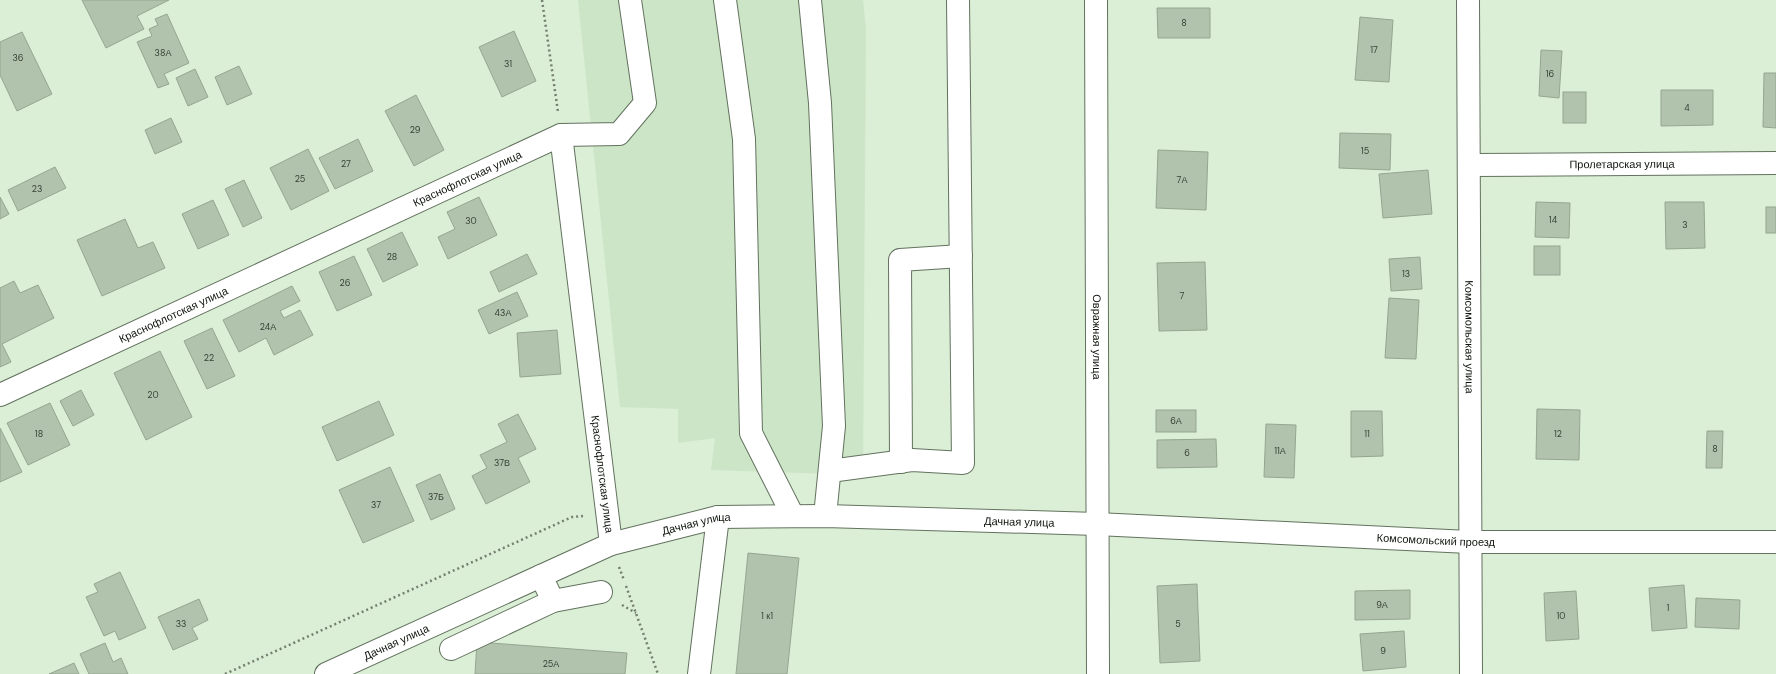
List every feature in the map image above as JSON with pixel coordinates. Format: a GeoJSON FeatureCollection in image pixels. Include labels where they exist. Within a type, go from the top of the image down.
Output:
{"type":"FeatureCollection","features":[{"type":"Feature","properties":{"kind":"street"},"geometry":{"type":"LineString","coordinates":[[561,135],[619,134],[645,104],[630,0]]}},
{"type":"Feature","properties":{"kind":"street"},"geometry":{"type":"LineString","coordinates":[[725,0],[744,139],[751,433],[793,516]]}},
{"type":"Feature","properties":{"kind":"street"},"geometry":{"type":"LineString","coordinates":[[810,0],[820,103],[834,426],[825,516]]}},
{"type":"Feature","properties":{"kind":"street"},"geometry":{"type":"LineString","coordinates":[[830,471],[912,460],[963,463],[958,0]]}},
{"type":"Feature","properties":{"kind":"street","name":"Овражная улица"},"geometry":{"type":"LineString","coordinates":[[1096,0],[1098,674]]}},
{"type":"Feature","properties":{"kind":"street","name":"Комсомольская улица"},"geometry":{"type":"LineString","coordinates":[[1468,0],[1469,542],[1471,674]]}},
{"type":"Feature","properties":{"kind":"street","name":"Краснофлотская улица"},"geometry":{"type":"LineString","coordinates":[[0,394],[561,135],[611,544]]}},
{"type":"Feature","properties":{"kind":"street","name":"Пролетарская улица"},"geometry":{"type":"LineString","coordinates":[[1468,165],[1776,164]]}},
{"type":"Feature","properties":{"kind":"street"},"geometry":{"type":"LineString","coordinates":[[901,462],[900,260],[961,256]]}},
{"type":"Feature","properties":{"kind":"street","name":"Дачная улица"},"geometry":{"type":"LineString","coordinates":[[326,674],[611,544],[718,517],[825,516],[1097,524]]}},
{"type":"Feature","properties":{"kind":"street"},"geometry":{"type":"LineString","coordinates":[[699,674],[718,517]]}},
{"type":"Feature","properties":{"kind":"street","name":"Комсомольский проезд"},"geometry":{"type":"LineString","coordinates":[[1097,524],[1469,542],[1776,542]]}},
{"type":"Feature","properties":{"kind":"street"},"geometry":{"type":"LineString","coordinates":[[541,576],[553,601]]}},
{"type":"Feature","properties":{"kind":"street"},"geometry":{"type":"LineString","coordinates":[[451,649],[553,601],[601,592]]}},
{"type":"Feature","properties":{"kind":"path"},"geometry":{"type":"LineString","coordinates":[[542,0],[561,135]]}},
{"type":"Feature","properties":{"kind":"path"},"geometry":{"type":"LineString","coordinates":[[225,674],[572,517]]}},
{"type":"Feature","properties":{"kind":"path"},"geometry":{"type":"LineString","coordinates":[[611,544],[658,674]]}},
{"type":"Feature","properties":{"kind":"shaded area"},"geometry":{"type":"Polygon","coordinates":[[[578,0],[863,0],[866,29],[863,475],[711,470],[715,438],[678,443],[678,409],[620,407],[578,0]]]}},
{"type":"Feature","properties":{"kind":"building"},"geometry":{"type":"Polygon","coordinates":[[[82,0],[169,0],[137,16],[144,29],[106,48],[82,0]]]}},
{"type":"Feature","properties":{"kind":"building"},"geometry":{"type":"Polygon","coordinates":[[[1157,8],[1210,8],[1210,38],[1158,38],[1157,8]]]}},
{"type":"Feature","properties":{"kind":"building"},"geometry":{"type":"Polygon","coordinates":[[[167,14],[189,63],[164,74],[169,84],[158,88],[137,42],[152,36],[149,29],[158,25],[155,19],[167,14]]]}},
{"type":"Feature","properties":{"kind":"building"},"geometry":{"type":"Polygon","coordinates":[[[1360,17],[1393,20],[1389,82],[1355,80],[1360,17]]]}},
{"type":"Feature","properties":{"kind":"building"},"geometry":{"type":"Polygon","coordinates":[[[514,31],[536,81],[502,97],[479,47],[514,31]]]}},
{"type":"Feature","properties":{"kind":"building"},"geometry":{"type":"Polygon","coordinates":[[[22,32],[52,94],[17,111],[0,75],[0,42],[22,32]]]}},
{"type":"Feature","properties":{"kind":"building"},"geometry":{"type":"Polygon","coordinates":[[[1541,50],[1562,51],[1559,98],[1539,96],[1541,50]]]}},
{"type":"Feature","properties":{"kind":"building"},"geometry":{"type":"Polygon","coordinates":[[[239,66],[252,94],[227,105],[215,77],[239,66]]]}},
{"type":"Feature","properties":{"kind":"building"},"geometry":{"type":"Polygon","coordinates":[[[195,69],[208,97],[188,106],[176,78],[195,69]]]}},
{"type":"Feature","properties":{"kind":"building"},"geometry":{"type":"Polygon","coordinates":[[[1764,73],[1776,73],[1776,128],[1763,127],[1764,73]]]}},
{"type":"Feature","properties":{"kind":"building"},"geometry":{"type":"Polygon","coordinates":[[[1661,90],[1713,90],[1713,125],[1661,126],[1661,90]]]}},
{"type":"Feature","properties":{"kind":"building"},"geometry":{"type":"Polygon","coordinates":[[[1563,92],[1586,92],[1586,123],[1563,123],[1563,92]]]}},
{"type":"Feature","properties":{"kind":"building"},"geometry":{"type":"Polygon","coordinates":[[[416,95],[444,150],[414,166],[385,111],[416,95]]]}},
{"type":"Feature","properties":{"kind":"building"},"geometry":{"type":"Polygon","coordinates":[[[171,118],[182,142],[155,154],[145,130],[171,118]]]}},
{"type":"Feature","properties":{"kind":"building"},"geometry":{"type":"Polygon","coordinates":[[[1340,133],[1391,134],[1390,170],[1339,168],[1340,133]]]}},
{"type":"Feature","properties":{"kind":"building"},"geometry":{"type":"Polygon","coordinates":[[[358,139],[373,171],[335,189],[319,158],[358,139]]]}},
{"type":"Feature","properties":{"kind":"building"},"geometry":{"type":"Polygon","coordinates":[[[308,149],[329,191],[291,210],[270,168],[308,149]]]}},
{"type":"Feature","properties":{"kind":"building"},"geometry":{"type":"Polygon","coordinates":[[[1158,150],[1208,152],[1206,210],[1156,208],[1158,150]]]}},
{"type":"Feature","properties":{"kind":"building"},"geometry":{"type":"Polygon","coordinates":[[[55,167],[66,188],[18,211],[8,190],[55,167]]]}},
{"type":"Feature","properties":{"kind":"building"},"geometry":{"type":"Polygon","coordinates":[[[1428,170],[1432,214],[1383,218],[1379,174],[1428,170]]]}},
{"type":"Feature","properties":{"kind":"building"},"geometry":{"type":"Polygon","coordinates":[[[244,180],[262,218],[243,227],[225,189],[244,180]]]}},
{"type":"Feature","properties":{"kind":"building"},"geometry":{"type":"Polygon","coordinates":[[[0,197],[9,214],[0,219],[0,197]]]}},
{"type":"Feature","properties":{"kind":"building"},"geometry":{"type":"Polygon","coordinates":[[[479,197],[497,235],[448,259],[438,237],[455,229],[447,212],[479,197]]]}},
{"type":"Feature","properties":{"kind":"building"},"geometry":{"type":"Polygon","coordinates":[[[213,200],[229,235],[198,249],[182,214],[213,200]]]}},
{"type":"Feature","properties":{"kind":"building"},"geometry":{"type":"Polygon","coordinates":[[[1536,202],[1570,203],[1569,238],[1535,237],[1536,202]]]}},
{"type":"Feature","properties":{"kind":"building"},"geometry":{"type":"Polygon","coordinates":[[[1665,202],[1704,202],[1705,248],[1666,249],[1665,202]]]}},
{"type":"Feature","properties":{"kind":"building"},"geometry":{"type":"Polygon","coordinates":[[[1766,207],[1776,207],[1776,233],[1766,233],[1766,207]]]}},
{"type":"Feature","properties":{"kind":"building"},"geometry":{"type":"Polygon","coordinates":[[[125,219],[138,248],[153,242],[165,268],[102,296],[77,240],[125,219]]]}},
{"type":"Feature","properties":{"kind":"building"},"geometry":{"type":"Polygon","coordinates":[[[402,232],[418,265],[383,282],[367,249],[402,232]]]}},
{"type":"Feature","properties":{"kind":"building"},"geometry":{"type":"Polygon","coordinates":[[[1534,246],[1560,246],[1560,275],[1534,275],[1534,246]]]}},
{"type":"Feature","properties":{"kind":"building"},"geometry":{"type":"Polygon","coordinates":[[[527,254],[537,274],[499,292],[490,272],[527,254]]]}},
{"type":"Feature","properties":{"kind":"building"},"geometry":{"type":"Polygon","coordinates":[[[354,256],[372,295],[337,311],[319,272],[354,256]]]}},
{"type":"Feature","properties":{"kind":"building"},"geometry":{"type":"Polygon","coordinates":[[[1420,257],[1422,289],[1391,291],[1389,259],[1420,257]]]}},
{"type":"Feature","properties":{"kind":"building"},"geometry":{"type":"Polygon","coordinates":[[[1205,262],[1207,330],[1159,331],[1157,263],[1205,262]]]}},
{"type":"Feature","properties":{"kind":"building"},"geometry":{"type":"Polygon","coordinates":[[[14,281],[20,293],[38,285],[54,318],[2,344],[11,362],[0,367],[0,288],[14,281]]]}},
{"type":"Feature","properties":{"kind":"building"},"geometry":{"type":"Polygon","coordinates":[[[292,286],[300,301],[280,311],[284,318],[300,310],[313,335],[274,355],[266,338],[239,352],[223,320],[292,286]]]}},
{"type":"Feature","properties":{"kind":"building"},"geometry":{"type":"Polygon","coordinates":[[[517,292],[528,316],[489,334],[478,310],[517,292]]]}},
{"type":"Feature","properties":{"kind":"building"},"geometry":{"type":"Polygon","coordinates":[[[1389,298],[1419,300],[1416,359],[1385,358],[1389,298]]]}},
{"type":"Feature","properties":{"kind":"building"},"geometry":{"type":"Polygon","coordinates":[[[212,328],[235,376],[207,389],[184,341],[212,328]]]}},
{"type":"Feature","properties":{"kind":"building"},"geometry":{"type":"Polygon","coordinates":[[[557,330],[561,374],[520,377],[517,333],[557,330]]]}},
{"type":"Feature","properties":{"kind":"building"},"geometry":{"type":"Polygon","coordinates":[[[160,351],[192,417],[146,440],[114,373],[160,351]]]}},
{"type":"Feature","properties":{"kind":"building"},"geometry":{"type":"Polygon","coordinates":[[[81,390],[94,415],[73,426],[60,401],[81,390]]]}},
{"type":"Feature","properties":{"kind":"building"},"geometry":{"type":"Polygon","coordinates":[[[379,401],[394,435],[337,461],[322,427],[379,401]]]}},
{"type":"Feature","properties":{"kind":"building"},"geometry":{"type":"Polygon","coordinates":[[[50,403],[70,445],[28,465],[7,423],[50,403]]]}},
{"type":"Feature","properties":{"kind":"building"},"geometry":{"type":"Polygon","coordinates":[[[1537,409],[1580,410],[1579,460],[1536,459],[1537,409]]]}},
{"type":"Feature","properties":{"kind":"building"},"geometry":{"type":"Polygon","coordinates":[[[1156,410],[1196,410],[1196,432],[1156,432],[1156,410]]]}},
{"type":"Feature","properties":{"kind":"building"},"geometry":{"type":"Polygon","coordinates":[[[1351,411],[1382,411],[1383,456],[1351,457],[1351,411]]]}},
{"type":"Feature","properties":{"kind":"building"},"geometry":{"type":"Polygon","coordinates":[[[518,414],[536,449],[518,458],[530,482],[486,504],[472,476],[487,468],[480,455],[507,442],[498,424],[518,414]]]}},
{"type":"Feature","properties":{"kind":"building"},"geometry":{"type":"Polygon","coordinates":[[[1266,424],[1296,425],[1294,478],[1264,477],[1266,424]]]}},
{"type":"Feature","properties":{"kind":"building"},"geometry":{"type":"Polygon","coordinates":[[[0,428],[22,472],[0,482],[0,428]]]}},
{"type":"Feature","properties":{"kind":"building"},"geometry":{"type":"Polygon","coordinates":[[[1707,431],[1723,431],[1722,468],[1706,468],[1707,431]]]}},
{"type":"Feature","properties":{"kind":"building"},"geometry":{"type":"Polygon","coordinates":[[[1216,439],[1217,467],[1157,468],[1157,440],[1216,439]]]}},
{"type":"Feature","properties":{"kind":"building"},"geometry":{"type":"Polygon","coordinates":[[[390,467],[414,521],[363,543],[339,490],[390,467]]]}},
{"type":"Feature","properties":{"kind":"building"},"geometry":{"type":"Polygon","coordinates":[[[440,474],[455,509],[431,520],[416,485],[440,474]]]}},
{"type":"Feature","properties":{"kind":"building"},"geometry":{"type":"Polygon","coordinates":[[[748,553],[799,558],[787,674],[736,674],[748,553]]]}},
{"type":"Feature","properties":{"kind":"building"},"geometry":{"type":"Polygon","coordinates":[[[120,572],[146,628],[119,640],[115,631],[104,636],[86,597],[98,592],[94,584],[120,572]]]}},
{"type":"Feature","properties":{"kind":"building"},"geometry":{"type":"Polygon","coordinates":[[[1197,584],[1200,661],[1160,663],[1157,586],[1197,584]]]}},
{"type":"Feature","properties":{"kind":"building"},"geometry":{"type":"Polygon","coordinates":[[[1684,585],[1687,628],[1652,631],[1649,588],[1684,585]]]}},
{"type":"Feature","properties":{"kind":"building"},"geometry":{"type":"Polygon","coordinates":[[[1410,590],[1410,619],[1355,620],[1355,591],[1410,590]]]}},
{"type":"Feature","properties":{"kind":"building"},"geometry":{"type":"Polygon","coordinates":[[[1576,591],[1579,639],[1546,641],[1544,593],[1576,591]]]}},
{"type":"Feature","properties":{"kind":"building"},"geometry":{"type":"Polygon","coordinates":[[[1696,598],[1740,600],[1739,629],[1695,627],[1696,598]]]}},
{"type":"Feature","properties":{"kind":"building"},"geometry":{"type":"Polygon","coordinates":[[[199,599],[208,620],[192,628],[198,639],[173,650],[158,617],[199,599]]]}},
{"type":"Feature","properties":{"kind":"building"},"geometry":{"type":"Polygon","coordinates":[[[1404,631],[1406,667],[1363,671],[1360,634],[1404,631]]]}},
{"type":"Feature","properties":{"kind":"building"},"geometry":{"type":"Polygon","coordinates":[[[477,642],[627,653],[625,674],[475,674],[477,642]]]}},
{"type":"Feature","properties":{"kind":"building"},"geometry":{"type":"Polygon","coordinates":[[[105,643],[113,662],[121,658],[128,674],[89,674],[80,654],[105,643]]]}},
{"type":"Feature","properties":{"kind":"building"},"geometry":{"type":"Polygon","coordinates":[[[74,663],[79,674],[49,674],[74,663]]]}}]}
